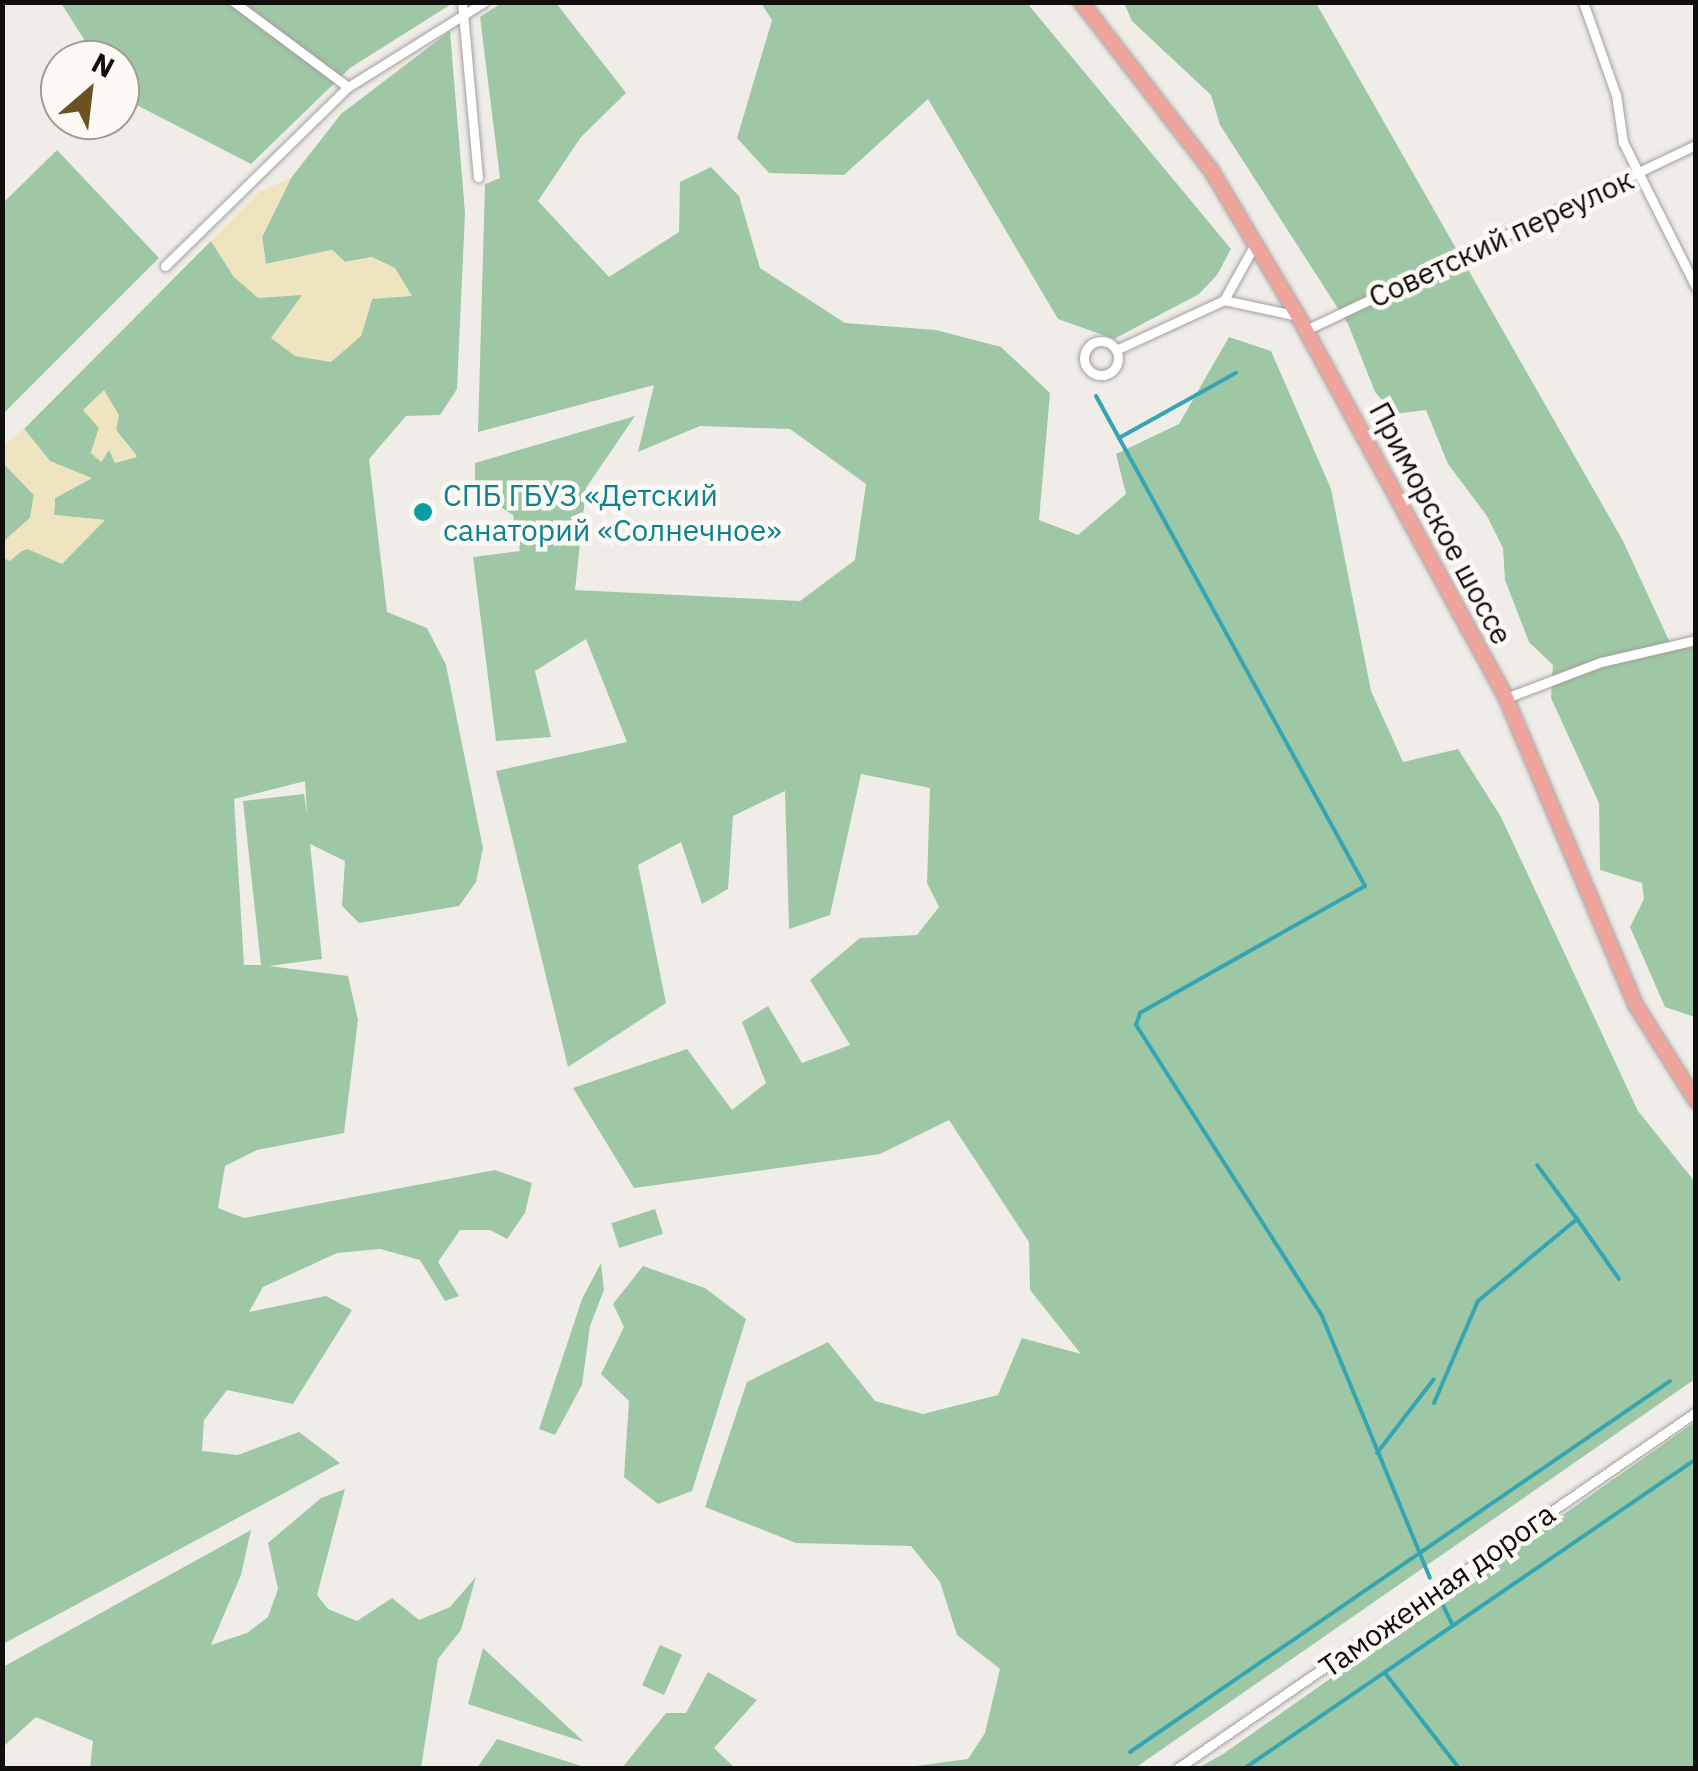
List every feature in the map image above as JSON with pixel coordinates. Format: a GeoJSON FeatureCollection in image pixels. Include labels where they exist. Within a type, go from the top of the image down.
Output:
{"type":"FeatureCollection","features":[{"type":"Feature","properties":{"kind":"main road","name":"Приморское шоссе"},"geometry":{"type":"LineString","coordinates":[[1080,2],[1210,170],[1306,330],[1506,698],[1635,1004],[1696,1101]]}},
{"type":"Feature","properties":{"kind":"street"},"geometry":{"type":"LineString","coordinates":[[234,2],[348,87]]}},
{"type":"Feature","properties":{"kind":"street"},"geometry":{"type":"LineString","coordinates":[[165,266],[348,87],[463,8],[484,2]]}},
{"type":"Feature","properties":{"kind":"street"},"geometry":{"type":"LineString","coordinates":[[1582,2],[1636,173],[1696,286]]}},
{"type":"Feature","properties":{"kind":"street"},"geometry":{"type":"LineString","coordinates":[[463,8],[478,177]]}},
{"type":"Feature","properties":{"kind":"street","name":"Советский переулок"},"geometry":{"type":"LineString","coordinates":[[1306,330],[1696,145]]}},
{"type":"Feature","properties":{"kind":"street"},"geometry":{"type":"LineString","coordinates":[[1116,350],[1224,300],[1254,244]]}},
{"type":"Feature","properties":{"kind":"street"},"geometry":{"type":"LineString","coordinates":[[1224,300],[1298,316]]}},
{"type":"Feature","properties":{"kind":"street"},"geometry":{"type":"LineString","coordinates":[[1506,698],[1601,662],[1696,640]]}},
{"type":"Feature","properties":{"kind":"street","name":"Таможенная дорога"},"geometry":{"type":"LineString","coordinates":[[1178,1768],[1696,1412]]}},
{"type":"Feature","properties":{"kind":"green space"},"geometry":{"type":"Polygon","coordinates":[[[503,2],[556,3],[626,93],[581,137],[538,201],[609,277],[679,232],[680,182],[711,167],[739,196],[760,268],[845,323],[936,330],[1001,347],[1050,393],[1039,520],[1078,535],[1126,494],[1116,454],[1179,424],[1229,337],[1271,351],[1331,489],[1371,691],[1403,762],[1458,749],[1501,817],[1638,1111],[1695,1182],[1695,1379],[1135,1768],[901,1768],[968,1759],[985,1733],[1000,1669],[957,1635],[940,1582],[911,1546],[796,1543],[705,1507],[747,1382],[828,1342],[875,1401],[923,1414],[998,1395],[1022,1338],[1081,1354],[1030,1290],[1029,1242],[949,1120],[880,1154],[634,1188],[573,1088],[687,1049],[732,1110],[766,1083],[742,1022],[768,1006],[802,1063],[850,1045],[810,980],[860,938],[917,935],[939,907],[927,883],[930,788],[861,774],[830,915],[789,929],[785,791],[733,816],[728,889],[702,904],[681,842],[638,865],[666,1003],[568,1067],[496,771],[627,742],[586,639],[535,671],[551,737],[496,741],[473,557],[520,551],[513,515],[475,490],[475,463],[635,416],[586,488],[575,590],[800,601],[855,560],[866,484],[790,429],[700,426],[638,452],[654,385],[478,432],[485,184],[500,178],[480,17],[503,2]]]}},
{"type":"Feature","properties":{"kind":"green space"},"geometry":{"type":"Polygon","coordinates":[[[61,3],[453,3],[350,68],[251,164],[140,107],[140,40],[84,40],[61,3]]]}},
{"type":"Feature","properties":{"kind":"green space"},"geometry":{"type":"Polygon","coordinates":[[[761,3],[1027,3],[1231,249],[1217,275],[1199,294],[1114,339],[1058,319],[928,99],[844,175],[769,173],[737,138],[772,20],[761,3]]]}},
{"type":"Feature","properties":{"kind":"green space"},"geometry":{"type":"Polygon","coordinates":[[[1124,3],[1316,3],[1623,541],[1671,645],[1695,640],[1695,1017],[1665,1007],[1630,927],[1644,899],[1642,883],[1600,870],[1599,803],[1551,698],[1553,665],[1529,642],[1505,580],[1503,548],[1487,516],[1448,464],[1426,410],[1394,414],[1375,392],[1348,324],[1220,125],[1211,95],[1132,21],[1124,3]]]}},
{"type":"Feature","properties":{"kind":"green space"},"geometry":{"type":"Polygon","coordinates":[[[450,31],[465,213],[457,389],[440,415],[406,416],[369,459],[387,612],[427,628],[446,665],[483,848],[476,882],[459,906],[359,923],[342,906],[345,861],[310,844],[322,959],[269,966],[348,976],[358,1020],[344,1133],[257,1150],[225,1166],[218,1208],[244,1218],[495,1170],[532,1183],[525,1213],[507,1239],[490,1230],[460,1230],[438,1262],[459,1296],[445,1301],[420,1260],[380,1249],[337,1253],[263,1287],[249,1312],[326,1296],[352,1310],[293,1404],[227,1390],[204,1420],[202,1451],[238,1455],[299,1432],[340,1463],[3,1644],[3,558],[104,520],[54,515],[55,498],[90,479],[50,461],[24,429],[211,241],[234,277],[303,295],[272,338],[361,336],[372,299],[372,257],[345,262],[332,250],[266,264],[262,237],[291,178],[341,114],[450,31]],[[99,428],[91,453],[102,461],[109,449],[137,456],[116,430],[99,428]],[[305,781],[234,799],[244,965],[261,965],[243,801],[304,794],[307,814],[305,781]]]}},
{"type":"Feature","properties":{"kind":"green space"},"geometry":{"type":"Polygon","coordinates":[[[57,150],[159,258],[3,414],[3,203],[57,150]]]}},
{"type":"Feature","properties":{"kind":"green space"},"geometry":{"type":"Polygon","coordinates":[[[2,462],[34,495],[30,518],[3,542],[2,462]]]}},
{"type":"Feature","properties":{"kind":"green space"},"geometry":{"type":"Polygon","coordinates":[[[655,1209],[663,1234],[619,1248],[611,1223],[655,1209]]]}},
{"type":"Feature","properties":{"kind":"green space"},"geometry":{"type":"Polygon","coordinates":[[[601,1263],[604,1290],[590,1326],[582,1385],[555,1435],[539,1429],[582,1299],[601,1263]]]}},
{"type":"Feature","properties":{"kind":"green space"},"geometry":{"type":"Polygon","coordinates":[[[643,1266],[705,1288],[746,1319],[692,1491],[658,1504],[624,1477],[629,1401],[601,1374],[624,1327],[613,1304],[643,1266]]]}},
{"type":"Feature","properties":{"kind":"green space"},"geometry":{"type":"Polygon","coordinates":[[[1695,1422],[1695,1768],[1198,1768],[1223,1754],[1695,1422]]]}},
{"type":"Feature","properties":{"kind":"green space"},"geometry":{"type":"Polygon","coordinates":[[[345,1489],[317,1595],[328,1609],[357,1621],[392,1598],[419,1620],[450,1607],[476,1577],[461,1630],[438,1659],[421,1768],[90,1768],[93,1741],[36,1717],[3,1747],[3,1667],[251,1530],[241,1575],[211,1645],[247,1633],[268,1617],[278,1589],[268,1543],[321,1498],[345,1489]]]}},
{"type":"Feature","properties":{"kind":"green space"},"geometry":{"type":"Polygon","coordinates":[[[660,1645],[682,1655],[664,1695],[642,1685],[660,1645]]]}},
{"type":"Feature","properties":{"kind":"green space"},"geometry":{"type":"Polygon","coordinates":[[[483,1648],[584,1742],[468,1704],[483,1648]]]}},
{"type":"Feature","properties":{"kind":"green space"},"geometry":{"type":"Polygon","coordinates":[[[708,1672],[757,1700],[714,1748],[735,1768],[622,1768],[666,1713],[686,1713],[708,1672]]]}},
{"type":"Feature","properties":{"kind":"green space"},"geometry":{"type":"Polygon","coordinates":[[[497,1739],[581,1766],[584,1768],[477,1768],[497,1739]]]}},
{"type":"Feature","properties":{"kind":"sand"},"geometry":{"type":"Polygon","coordinates":[[[291,178],[262,237],[266,264],[332,250],[345,262],[372,257],[395,268],[412,296],[372,299],[361,336],[331,362],[295,356],[271,338],[302,295],[258,298],[234,277],[211,241],[260,191],[291,178]]]}},
{"type":"Feature","properties":{"kind":"sand"},"geometry":{"type":"Polygon","coordinates":[[[104,390],[119,415],[116,431],[137,457],[115,463],[109,450],[101,462],[91,453],[99,428],[83,410],[104,390]]]}},
{"type":"Feature","properties":{"kind":"sand"},"geometry":{"type":"Polygon","coordinates":[[[24,429],[50,461],[92,478],[55,498],[54,515],[105,520],[62,564],[25,548],[10,561],[3,558],[3,542],[30,518],[34,495],[3,462],[3,445],[24,429]]]}},
{"type":"Feature","properties":{"kind":"waterway"},"geometry":{"type":"LineString","coordinates":[[1119,438],[1236,373]]}},
{"type":"Feature","properties":{"kind":"waterway"},"geometry":{"type":"LineString","coordinates":[[1096,396],[1365,886],[1140,1013],[1136,1025],[1322,1316],[1430,1578]]}},
{"type":"Feature","properties":{"kind":"waterway"},"geometry":{"type":"LineString","coordinates":[[1434,1403],[1478,1301],[1577,1219],[1537,1165]]}},
{"type":"Feature","properties":{"kind":"waterway"},"geometry":{"type":"LineString","coordinates":[[1577,1219],[1619,1279]]}},
{"type":"Feature","properties":{"kind":"waterway"},"geometry":{"type":"LineString","coordinates":[[1377,1453],[1434,1379]]}},
{"type":"Feature","properties":{"kind":"waterway"},"geometry":{"type":"LineString","coordinates":[[1130,1752],[1670,1381]]}},
{"type":"Feature","properties":{"kind":"waterway"},"geometry":{"type":"LineString","coordinates":[[1245,1768],[1696,1459]]}},
{"type":"Feature","properties":{"kind":"waterway"},"geometry":{"type":"LineString","coordinates":[[1439,1597],[1453,1626]]}},
{"type":"Feature","properties":{"kind":"waterway"},"geometry":{"type":"LineString","coordinates":[[1385,1673],[1459,1768]]}},
{"type":"Feature","properties":{"kind":"place","name":"СПБ ГБУЗ «Детский санаторий «Солнечное»"},"geometry":{"type":"Point","coordinates":[423,512]}}]}
